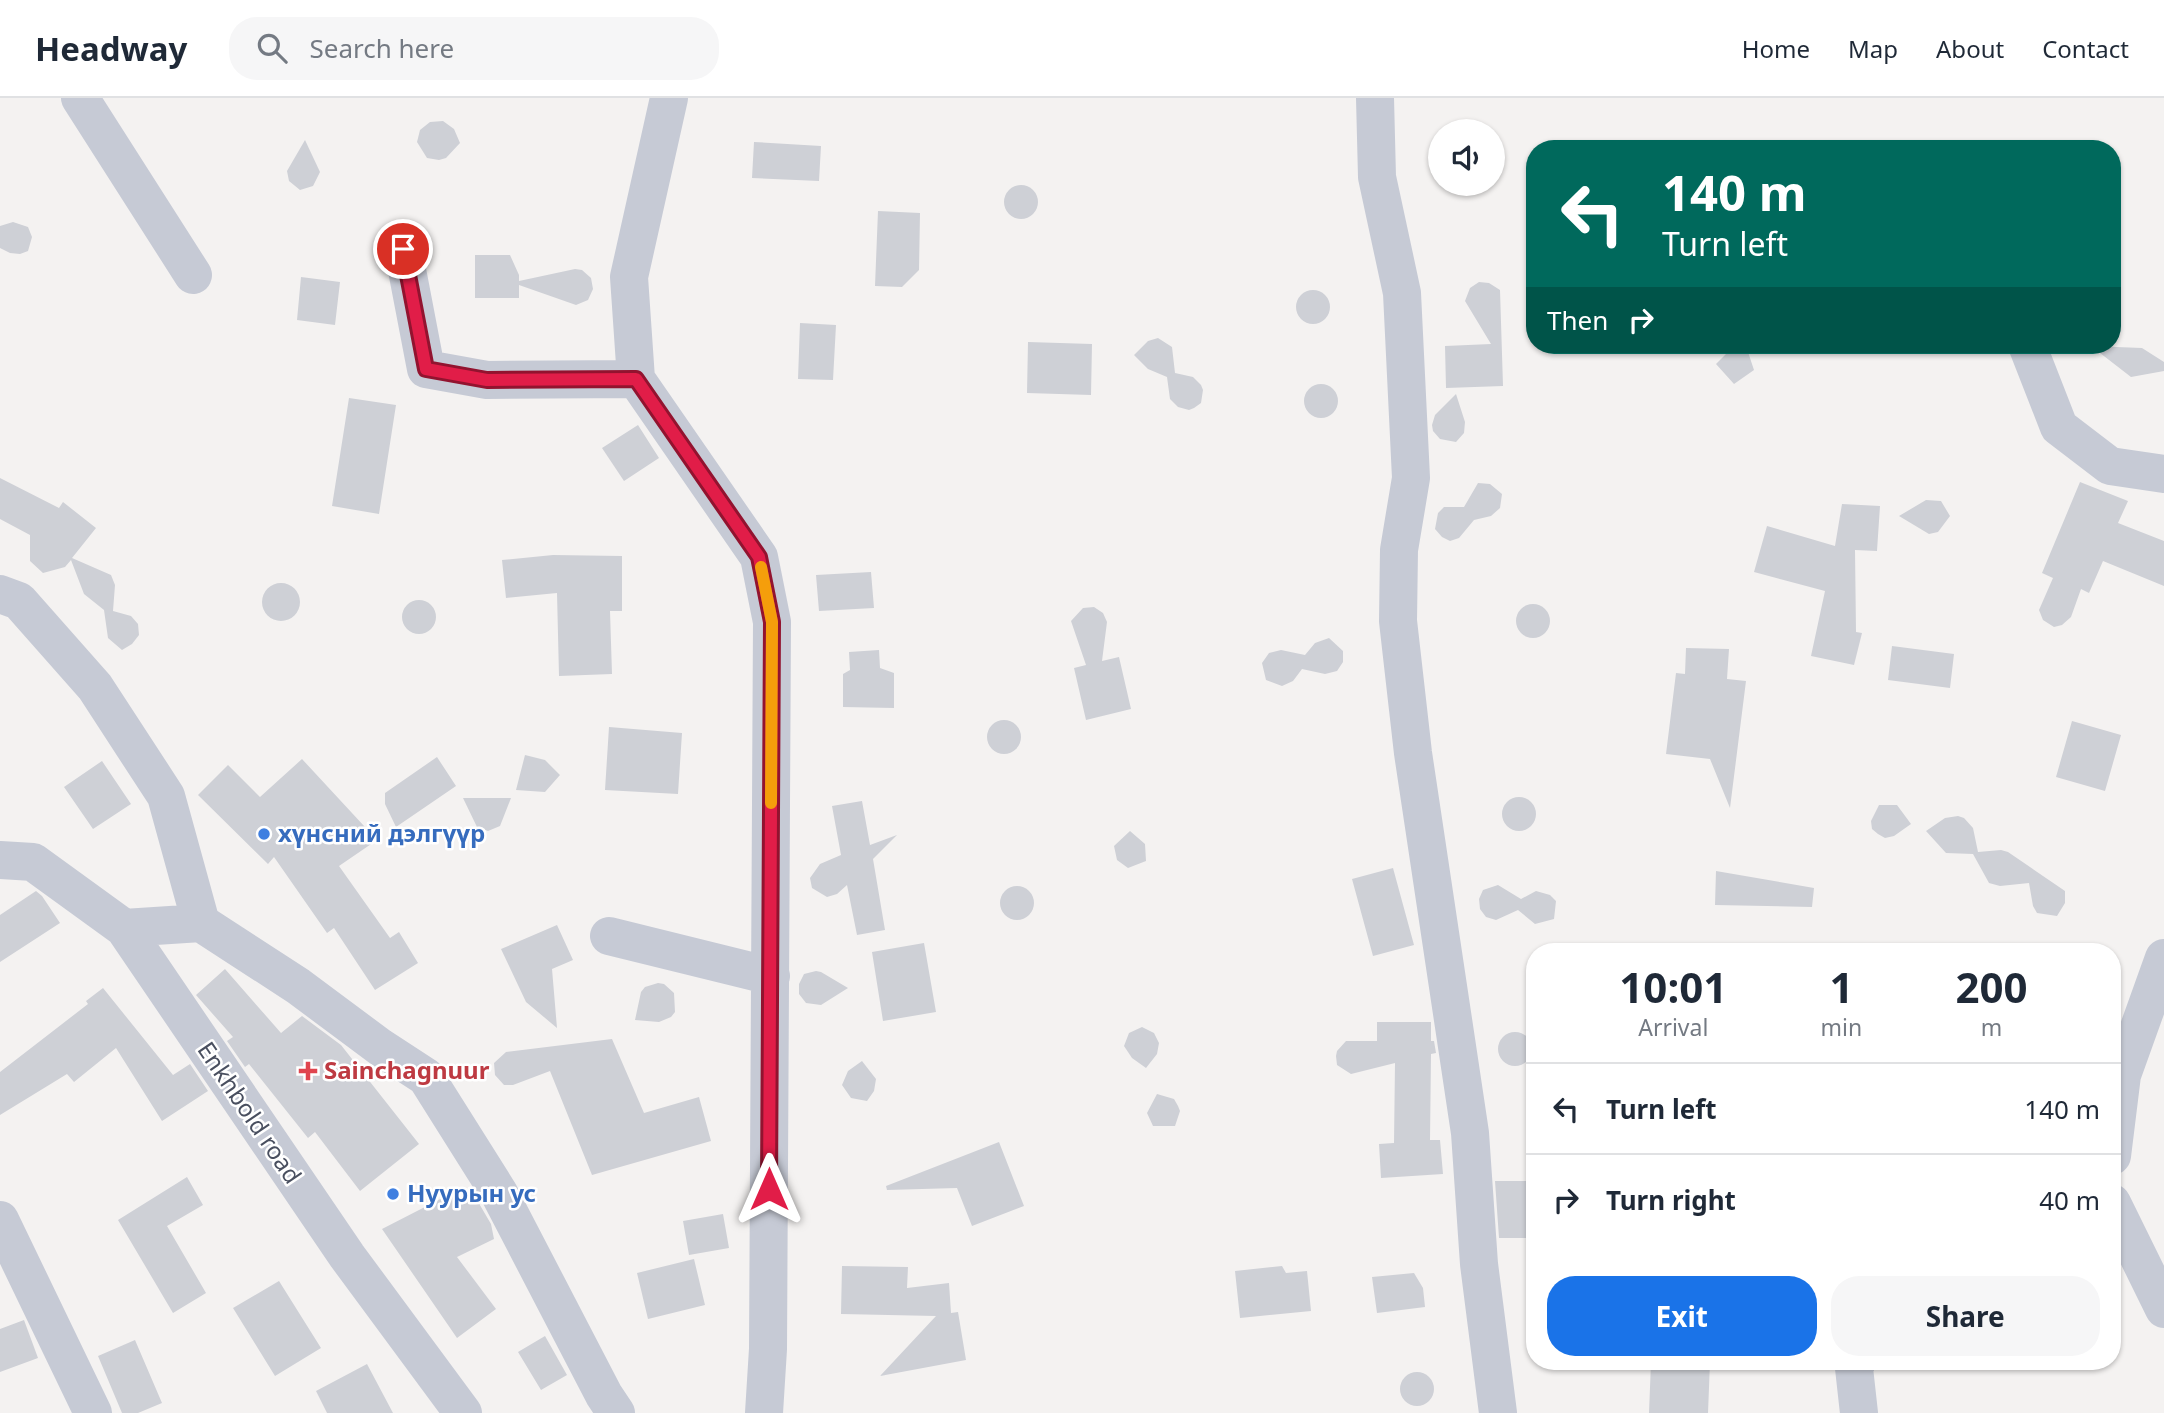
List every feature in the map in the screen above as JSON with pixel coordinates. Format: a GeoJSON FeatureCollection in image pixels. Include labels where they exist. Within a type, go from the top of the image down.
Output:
{"type":"FeatureCollection","features":[{"type":"Feature","properties":{"kind":"street"},"geometry":{"type":"LineString","coordinates":[[80,98],[193,275]]}},
{"type":"Feature","properties":{"kind":"street"},"geometry":{"type":"LineString","coordinates":[[669,98],[629,277],[636,379],[759,557],[772,622],[768,1349],[764,1413]]}},
{"type":"Feature","properties":{"kind":"street"},"geometry":{"type":"LineString","coordinates":[[1376,98],[1377,177],[1402,293],[1411,478],[1399,550],[1398,621],[1413,753],[1470,1133],[1479,1264],[1498,1413]]}},
{"type":"Feature","properties":{"kind":"street"},"geometry":{"type":"LineString","coordinates":[[403,249],[426,369],[487,380],[636,379]]}},
{"type":"Feature","properties":{"kind":"street"},"geometry":{"type":"LineString","coordinates":[[2031,354],[2059,427],[2110,466],[2164,474]]}},
{"type":"Feature","properties":{"kind":"street"},"geometry":{"type":"LineString","coordinates":[[0,594],[19,601],[95,687],[166,796],[201,923]]}},
{"type":"Feature","properties":{"kind":"street","name":"Enkhbold road"},"geometry":{"type":"LineString","coordinates":[[0,860],[33,862],[124,928],[346,1256],[463,1413]]}},
{"type":"Feature","properties":{"kind":"street"},"geometry":{"type":"LineString","coordinates":[[124,928],[201,923],[298,986],[380,1047],[426,1077],[499,1193],[604,1395],[616,1413]]}},
{"type":"Feature","properties":{"kind":"street"},"geometry":{"type":"LineString","coordinates":[[609,936],[771,976]]}},
{"type":"Feature","properties":{"kind":"street"},"geometry":{"type":"LineString","coordinates":[[2121,1083],[2164,958]]}},
{"type":"Feature","properties":{"kind":"street"},"geometry":{"type":"LineString","coordinates":[[0,1220],[93,1413]]}},
{"type":"Feature","properties":{"kind":"street"},"geometry":{"type":"LineString","coordinates":[[2121,1221],[2164,1309]]}},
{"type":"Feature","properties":{"kind":"street"},"geometry":{"type":"LineString","coordinates":[[1854,1370],[1859,1413]]}},
{"type":"Feature","properties":{"kind":"building"},"geometry":{"type":"Polygon","coordinates":[[[443,121],[454,129],[460,143],[446,158],[427,158],[417,142],[420,130],[430,122],[443,121]]]}},
{"type":"Feature","properties":{"kind":"building"},"geometry":{"type":"Polygon","coordinates":[[[305,140],[320,172],[313,186],[300,190],[289,181],[287,171],[305,140]]]}},
{"type":"Feature","properties":{"kind":"building"},"geometry":{"type":"Polygon","coordinates":[[[754,142],[821,146],[819,181],[752,178],[754,142]]]}},
{"type":"Feature","properties":{"kind":"building"},"geometry":{"type":"Polygon","coordinates":[[[1021,185],[1033,190],[1038,202],[1033,214],[1021,219],[1009,214],[1004,202],[1009,190],[1021,185]]]}},
{"type":"Feature","properties":{"kind":"building"},"geometry":{"type":"Polygon","coordinates":[[[878,211],[920,213],[919,270],[902,287],[875,286],[878,211]]]}},
{"type":"Feature","properties":{"kind":"building"},"geometry":{"type":"Polygon","coordinates":[[[13,222],[28,227],[32,237],[28,251],[20,254],[0,248],[0,226],[13,222]]]}},
{"type":"Feature","properties":{"kind":"building"},"geometry":{"type":"Polygon","coordinates":[[[475,255],[510,255],[519,281],[575,269],[582,270],[591,278],[593,289],[588,300],[576,305],[519,285],[519,298],[475,298],[475,255]]]}},
{"type":"Feature","properties":{"kind":"building"},"geometry":{"type":"Polygon","coordinates":[[[301,277],[340,282],[335,325],[297,320],[301,277]]]}},
{"type":"Feature","properties":{"kind":"building"},"geometry":{"type":"Polygon","coordinates":[[[1479,282],[1489,283],[1500,290],[1503,386],[1446,388],[1445,346],[1491,344],[1465,301],[1470,288],[1479,282]]]}},
{"type":"Feature","properties":{"kind":"building"},"geometry":{"type":"Polygon","coordinates":[[[1313,290],[1325,295],[1330,307],[1325,319],[1313,324],[1301,319],[1296,307],[1301,295],[1313,290]]]}},
{"type":"Feature","properties":{"kind":"building"},"geometry":{"type":"Polygon","coordinates":[[[800,323],[836,325],[833,380],[798,379],[800,323]]]}},
{"type":"Feature","properties":{"kind":"building"},"geometry":{"type":"Polygon","coordinates":[[[1158,338],[1172,347],[1175,373],[1193,377],[1201,385],[1201,403],[1194,408],[1189,410],[1178,407],[1170,399],[1167,377],[1148,369],[1134,355],[1148,341],[1158,338]]]}},
{"type":"Feature","properties":{"kind":"building"},"geometry":{"type":"Polygon","coordinates":[[[1028,342],[1092,344],[1091,395],[1027,393],[1028,342]]]}},
{"type":"Feature","properties":{"kind":"building"},"geometry":{"type":"Polygon","coordinates":[[[2121,347],[2142,348],[2164,362],[2164,371],[2131,377],[2101,354],[2121,354],[2121,347]]]}},
{"type":"Feature","properties":{"kind":"building"},"geometry":{"type":"Polygon","coordinates":[[[1726,354],[1749,354],[1754,370],[1734,384],[1716,364],[1726,354]]]}},
{"type":"Feature","properties":{"kind":"building"},"geometry":{"type":"Polygon","coordinates":[[[1321,384],[1333,389],[1338,401],[1333,413],[1321,418],[1309,413],[1304,401],[1309,389],[1321,384]]]}},
{"type":"Feature","properties":{"kind":"building"},"geometry":{"type":"Polygon","coordinates":[[[1456,394],[1465,422],[1464,433],[1456,442],[1440,439],[1433,431],[1432,425],[1435,415],[1456,394]]]}},
{"type":"Feature","properties":{"kind":"building"},"geometry":{"type":"Polygon","coordinates":[[[349,398],[396,405],[379,514],[332,506],[349,398]]]}},
{"type":"Feature","properties":{"kind":"building"},"geometry":{"type":"Polygon","coordinates":[[[638,425],[659,458],[624,481],[602,448],[638,425]]]}},
{"type":"Feature","properties":{"kind":"building"},"geometry":{"type":"Polygon","coordinates":[[[0,478],[59,508],[63,502],[96,528],[72,558],[111,575],[115,585],[113,611],[131,616],[138,624],[139,635],[132,644],[122,650],[108,638],[104,610],[84,594],[71,560],[65,567],[43,573],[30,561],[30,535],[0,519],[0,478]]]}},
{"type":"Feature","properties":{"kind":"building"},"geometry":{"type":"Polygon","coordinates":[[[2080,482],[2128,501],[2118,523],[2164,541],[2164,586],[2103,561],[2089,593],[2081,589],[2071,617],[2062,625],[2054,627],[2043,620],[2039,610],[2053,578],[2042,573],[2080,482]]]}},
{"type":"Feature","properties":{"kind":"building"},"geometry":{"type":"Polygon","coordinates":[[[1478,483],[1490,484],[1502,494],[1500,508],[1491,516],[1474,520],[1459,538],[1450,541],[1442,537],[1435,529],[1438,513],[1444,507],[1464,507],[1478,483]]]}},
{"type":"Feature","properties":{"kind":"building"},"geometry":{"type":"Polygon","coordinates":[[[1926,500],[1941,501],[1950,516],[1938,532],[1929,534],[1899,516],[1926,500]]]}},
{"type":"Feature","properties":{"kind":"building"},"geometry":{"type":"Polygon","coordinates":[[[1842,504],[1880,506],[1877,551],[1855,550],[1856,632],[1862,633],[1854,665],[1811,656],[1825,591],[1754,572],[1767,526],[1835,546],[1842,504]]]}},
{"type":"Feature","properties":{"kind":"building"},"geometry":{"type":"Polygon","coordinates":[[[553,555],[622,556],[622,611],[610,611],[612,674],[559,676],[557,593],[506,598],[502,560],[553,555]]]}},
{"type":"Feature","properties":{"kind":"building"},"geometry":{"type":"Polygon","coordinates":[[[871,572],[874,608],[819,611],[816,575],[871,572]]]}},
{"type":"Feature","properties":{"kind":"building"},"geometry":{"type":"Polygon","coordinates":[[[281,583],[295,588],[300,602],[295,616],[281,621],[267,616],[262,602],[267,588],[281,583]]]}},
{"type":"Feature","properties":{"kind":"building"},"geometry":{"type":"Polygon","coordinates":[[[419,600],[431,605],[436,617],[431,629],[419,634],[407,629],[402,617],[407,605],[419,600]]]}},
{"type":"Feature","properties":{"kind":"building"},"geometry":{"type":"Polygon","coordinates":[[[1533,604],[1545,609],[1550,621],[1545,633],[1533,638],[1521,633],[1516,621],[1521,609],[1533,604]]]}},
{"type":"Feature","properties":{"kind":"building"},"geometry":{"type":"Polygon","coordinates":[[[1094,607],[1103,613],[1107,622],[1102,661],[1119,657],[1131,709],[1086,720],[1074,668],[1086,665],[1071,621],[1083,608],[1094,607]]]}},
{"type":"Feature","properties":{"kind":"building"},"geometry":{"type":"Polygon","coordinates":[[[1329,638],[1343,651],[1343,662],[1337,671],[1325,674],[1302,669],[1293,681],[1282,686],[1266,680],[1262,663],[1269,653],[1281,650],[1305,655],[1315,643],[1329,638]]]}},
{"type":"Feature","properties":{"kind":"building"},"geometry":{"type":"Polygon","coordinates":[[[1892,646],[1954,654],[1950,688],[1888,680],[1892,646]]]}},
{"type":"Feature","properties":{"kind":"building"},"geometry":{"type":"Polygon","coordinates":[[[1686,648],[1729,649],[1727,679],[1746,681],[1730,808],[1710,759],[1666,754],[1676,673],[1685,674],[1686,648]]]}},
{"type":"Feature","properties":{"kind":"building"},"geometry":{"type":"Polygon","coordinates":[[[879,650],[880,668],[894,673],[894,708],[843,707],[843,674],[850,670],[849,652],[879,650]]]}},
{"type":"Feature","properties":{"kind":"building"},"geometry":{"type":"Polygon","coordinates":[[[1004,720],[1016,725],[1021,737],[1016,749],[1004,754],[992,749],[987,737],[992,725],[1004,720]]]}},
{"type":"Feature","properties":{"kind":"building"},"geometry":{"type":"Polygon","coordinates":[[[2072,721],[2121,735],[2105,791],[2056,777],[2072,721]]]}},
{"type":"Feature","properties":{"kind":"building"},"geometry":{"type":"Polygon","coordinates":[[[609,727],[682,733],[678,794],[605,790],[609,727]]]}},
{"type":"Feature","properties":{"kind":"building"},"geometry":{"type":"Polygon","coordinates":[[[525,755],[545,760],[560,775],[545,792],[516,790],[525,755]]]}},
{"type":"Feature","properties":{"kind":"building"},"geometry":{"type":"Polygon","coordinates":[[[437,757],[456,786],[396,827],[385,804],[385,793],[437,757]]]}},
{"type":"Feature","properties":{"kind":"building"},"geometry":{"type":"Polygon","coordinates":[[[302,759],[377,840],[339,866],[390,938],[399,932],[418,963],[375,990],[334,928],[327,933],[274,857],[268,864],[198,795],[228,765],[260,797],[302,759]]]}},
{"type":"Feature","properties":{"kind":"building"},"geometry":{"type":"Polygon","coordinates":[[[102,761],[131,804],[93,829],[64,787],[102,761]]]}},
{"type":"Feature","properties":{"kind":"building"},"geometry":{"type":"Polygon","coordinates":[[[1519,797],[1531,802],[1536,814],[1531,826],[1519,831],[1507,826],[1502,814],[1507,802],[1519,797]]]}},
{"type":"Feature","properties":{"kind":"building"},"geometry":{"type":"Polygon","coordinates":[[[463,798],[511,798],[500,826],[488,831],[477,827],[463,798]]]}},
{"type":"Feature","properties":{"kind":"building"},"geometry":{"type":"Polygon","coordinates":[[[862,801],[870,845],[897,835],[873,859],[885,930],[857,935],[847,885],[837,894],[827,897],[812,888],[810,878],[820,864],[841,855],[832,806],[862,801]]]}},
{"type":"Feature","properties":{"kind":"building"},"geometry":{"type":"Polygon","coordinates":[[[1879,805],[1897,805],[1911,824],[1894,836],[1885,838],[1878,834],[1872,829],[1871,821],[1879,805]]]}},
{"type":"Feature","properties":{"kind":"building"},"geometry":{"type":"Polygon","coordinates":[[[1945,818],[1964,818],[1973,828],[1978,852],[2008,852],[2065,891],[2065,903],[2057,916],[2037,913],[2029,883],[2000,886],[1989,883],[1973,854],[1946,853],[1926,831],[1945,818]]]}},
{"type":"Feature","properties":{"kind":"building"},"geometry":{"type":"Polygon","coordinates":[[[1130,831],[1145,844],[1146,861],[1128,868],[1117,860],[1114,846],[1130,831]]]}},
{"type":"Feature","properties":{"kind":"building"},"geometry":{"type":"Polygon","coordinates":[[[1393,868],[1414,945],[1373,956],[1352,879],[1393,868]]]}},
{"type":"Feature","properties":{"kind":"building"},"geometry":{"type":"Polygon","coordinates":[[[1716,871],[1814,888],[1812,907],[1715,905],[1716,871]]]}},
{"type":"Feature","properties":{"kind":"building"},"geometry":{"type":"Polygon","coordinates":[[[1498,885],[1521,899],[1536,891],[1550,895],[1556,901],[1554,919],[1535,924],[1518,910],[1496,920],[1486,917],[1480,909],[1479,899],[1483,890],[1498,885]]]}},
{"type":"Feature","properties":{"kind":"building"},"geometry":{"type":"Polygon","coordinates":[[[1017,886],[1029,891],[1034,903],[1029,915],[1017,920],[1005,915],[1000,903],[1005,891],[1017,886]]]}},
{"type":"Feature","properties":{"kind":"building"},"geometry":{"type":"Polygon","coordinates":[[[36,891],[60,923],[0,962],[0,915],[36,891]]]}},
{"type":"Feature","properties":{"kind":"building"},"geometry":{"type":"Polygon","coordinates":[[[557,925],[573,960],[552,969],[557,1028],[526,1002],[501,949],[557,925]]]}},
{"type":"Feature","properties":{"kind":"building"},"geometry":{"type":"Polygon","coordinates":[[[924,943],[936,1012],[883,1021],[872,952],[924,943]]]}},
{"type":"Feature","properties":{"kind":"building"},"geometry":{"type":"Polygon","coordinates":[[[225,969],[281,1033],[302,1016],[341,1045],[419,1144],[360,1191],[315,1132],[308,1138],[249,1064],[245,1067],[227,1041],[233,1037],[196,995],[225,969]]]}},
{"type":"Feature","properties":{"kind":"building"},"geometry":{"type":"Polygon","coordinates":[[[816,971],[848,988],[821,1005],[806,1003],[799,994],[799,984],[804,974],[816,971]]]}},
{"type":"Feature","properties":{"kind":"building"},"geometry":{"type":"Polygon","coordinates":[[[664,984],[674,993],[675,1012],[671,1017],[659,1022],[635,1020],[641,992],[645,987],[664,984]]]}},
{"type":"Feature","properties":{"kind":"building"},"geometry":{"type":"Polygon","coordinates":[[[103,988],[173,1075],[190,1064],[208,1091],[162,1121],[116,1048],[74,1082],[67,1074],[0,1115],[0,1072],[88,1004],[86,1001],[103,988]]]}},
{"type":"Feature","properties":{"kind":"building"},"geometry":{"type":"Polygon","coordinates":[[[1377,1022],[1431,1022],[1431,1041],[1434,1041],[1436,1053],[1431,1054],[1430,1140],[1440,1140],[1443,1174],[1381,1178],[1379,1144],[1394,1143],[1395,1063],[1351,1074],[1337,1065],[1336,1056],[1346,1041],[1377,1041],[1377,1022]]]}},
{"type":"Feature","properties":{"kind":"building"},"geometry":{"type":"Polygon","coordinates":[[[1142,1027],[1154,1033],[1159,1043],[1157,1054],[1146,1068],[1132,1058],[1124,1046],[1129,1033],[1142,1027]]]}},
{"type":"Feature","properties":{"kind":"building"},"geometry":{"type":"Polygon","coordinates":[[[1509,1033],[1521,1033],[1526,1036],[1526,1062],[1521,1065],[1509,1065],[1499,1055],[1499,1043],[1509,1033]]]}},
{"type":"Feature","properties":{"kind":"building"},"geometry":{"type":"Polygon","coordinates":[[[612,1039],[644,1113],[699,1097],[711,1141],[592,1175],[550,1071],[513,1085],[504,1085],[495,1075],[494,1063],[506,1052],[612,1039]]]}},
{"type":"Feature","properties":{"kind":"building"},"geometry":{"type":"Polygon","coordinates":[[[862,1061],[876,1079],[874,1091],[867,1101],[851,1098],[842,1085],[848,1071],[862,1061]]]}},
{"type":"Feature","properties":{"kind":"building"},"geometry":{"type":"Polygon","coordinates":[[[1157,1094],[1174,1099],[1178,1106],[1180,1111],[1175,1126],[1153,1126],[1147,1113],[1157,1094]]]}},
{"type":"Feature","properties":{"kind":"building"},"geometry":{"type":"Polygon","coordinates":[[[999,1142],[1024,1206],[972,1226],[957,1188],[887,1190],[886,1186],[999,1142]]]}},
{"type":"Feature","properties":{"kind":"building"},"geometry":{"type":"Polygon","coordinates":[[[187,1177],[203,1205],[167,1226],[206,1293],[173,1313],[118,1220],[187,1177]]]}},
{"type":"Feature","properties":{"kind":"building"},"geometry":{"type":"Polygon","coordinates":[[[1495,1181],[1526,1181],[1526,1238],[1499,1238],[1495,1181]]]}},
{"type":"Feature","properties":{"kind":"building"},"geometry":{"type":"Polygon","coordinates":[[[470,1188],[491,1224],[494,1239],[457,1257],[496,1309],[457,1338],[382,1229],[456,1191],[460,1196],[470,1188]]]}},
{"type":"Feature","properties":{"kind":"building"},"geometry":{"type":"Polygon","coordinates":[[[723,1214],[729,1248],[689,1255],[683,1221],[723,1214]]]}},
{"type":"Feature","properties":{"kind":"building"},"geometry":{"type":"Polygon","coordinates":[[[694,1259],[705,1305],[648,1319],[637,1273],[694,1259]]]}},
{"type":"Feature","properties":{"kind":"building"},"geometry":{"type":"Polygon","coordinates":[[[842,1266],[908,1267],[907,1288],[949,1283],[951,1313],[958,1312],[966,1360],[880,1376],[936,1316],[841,1314],[842,1266]]]}},
{"type":"Feature","properties":{"kind":"building"},"geometry":{"type":"Polygon","coordinates":[[[1282,1266],[1286,1273],[1307,1271],[1311,1311],[1240,1318],[1235,1271],[1282,1266]]]}},
{"type":"Feature","properties":{"kind":"building"},"geometry":{"type":"Polygon","coordinates":[[[1414,1273],[1423,1288],[1425,1307],[1377,1313],[1372,1277],[1414,1273]]]}},
{"type":"Feature","properties":{"kind":"building"},"geometry":{"type":"Polygon","coordinates":[[[279,1281],[321,1348],[275,1376],[233,1308],[279,1281]]]}},
{"type":"Feature","properties":{"kind":"building"},"geometry":{"type":"Polygon","coordinates":[[[24,1320],[38,1358],[0,1372],[0,1329],[24,1320]]]}},
{"type":"Feature","properties":{"kind":"building"},"geometry":{"type":"Polygon","coordinates":[[[545,1336],[567,1375],[541,1390],[518,1352],[545,1336]]]}},
{"type":"Feature","properties":{"kind":"building"},"geometry":{"type":"Polygon","coordinates":[[[135,1340],[162,1403],[138,1413],[122,1413],[98,1356],[135,1340]]]}},
{"type":"Feature","properties":{"kind":"building"},"geometry":{"type":"Polygon","coordinates":[[[367,1364],[393,1413],[327,1413],[316,1391],[367,1364]]]}},
{"type":"Feature","properties":{"kind":"building"},"geometry":{"type":"Polygon","coordinates":[[[1651,1370],[1710,1370],[1708,1413],[1649,1413],[1651,1370]]]}},
{"type":"Feature","properties":{"kind":"building"},"geometry":{"type":"Polygon","coordinates":[[[1417,1372],[1429,1377],[1434,1389],[1429,1401],[1417,1406],[1405,1401],[1400,1389],[1405,1377],[1417,1372]]]}},
{"type":"Feature","properties":{"kind":"slow traffic"},"geometry":{"type":"LineString","coordinates":[[761,567],[772,622],[771,803]]}},
{"type":"Feature","properties":{"kind":"place","name":"хүнсний дэлгүүр"},"geometry":{"type":"Point","coordinates":[264,834]}},
{"type":"Feature","properties":{"kind":"place","name":"Sainchagnuur"},"geometry":{"type":"Point","coordinates":[308,1071]}},
{"type":"Feature","properties":{"kind":"place","name":"Нуурын ус"},"geometry":{"type":"Point","coordinates":[393,1194]}},
{"type":"Feature","properties":{"kind":"route"},"geometry":{"type":"LineString","coordinates":[[403,249],[426,369],[487,380],[636,379],[759,557],[772,622],[769,1189]]}}]}
